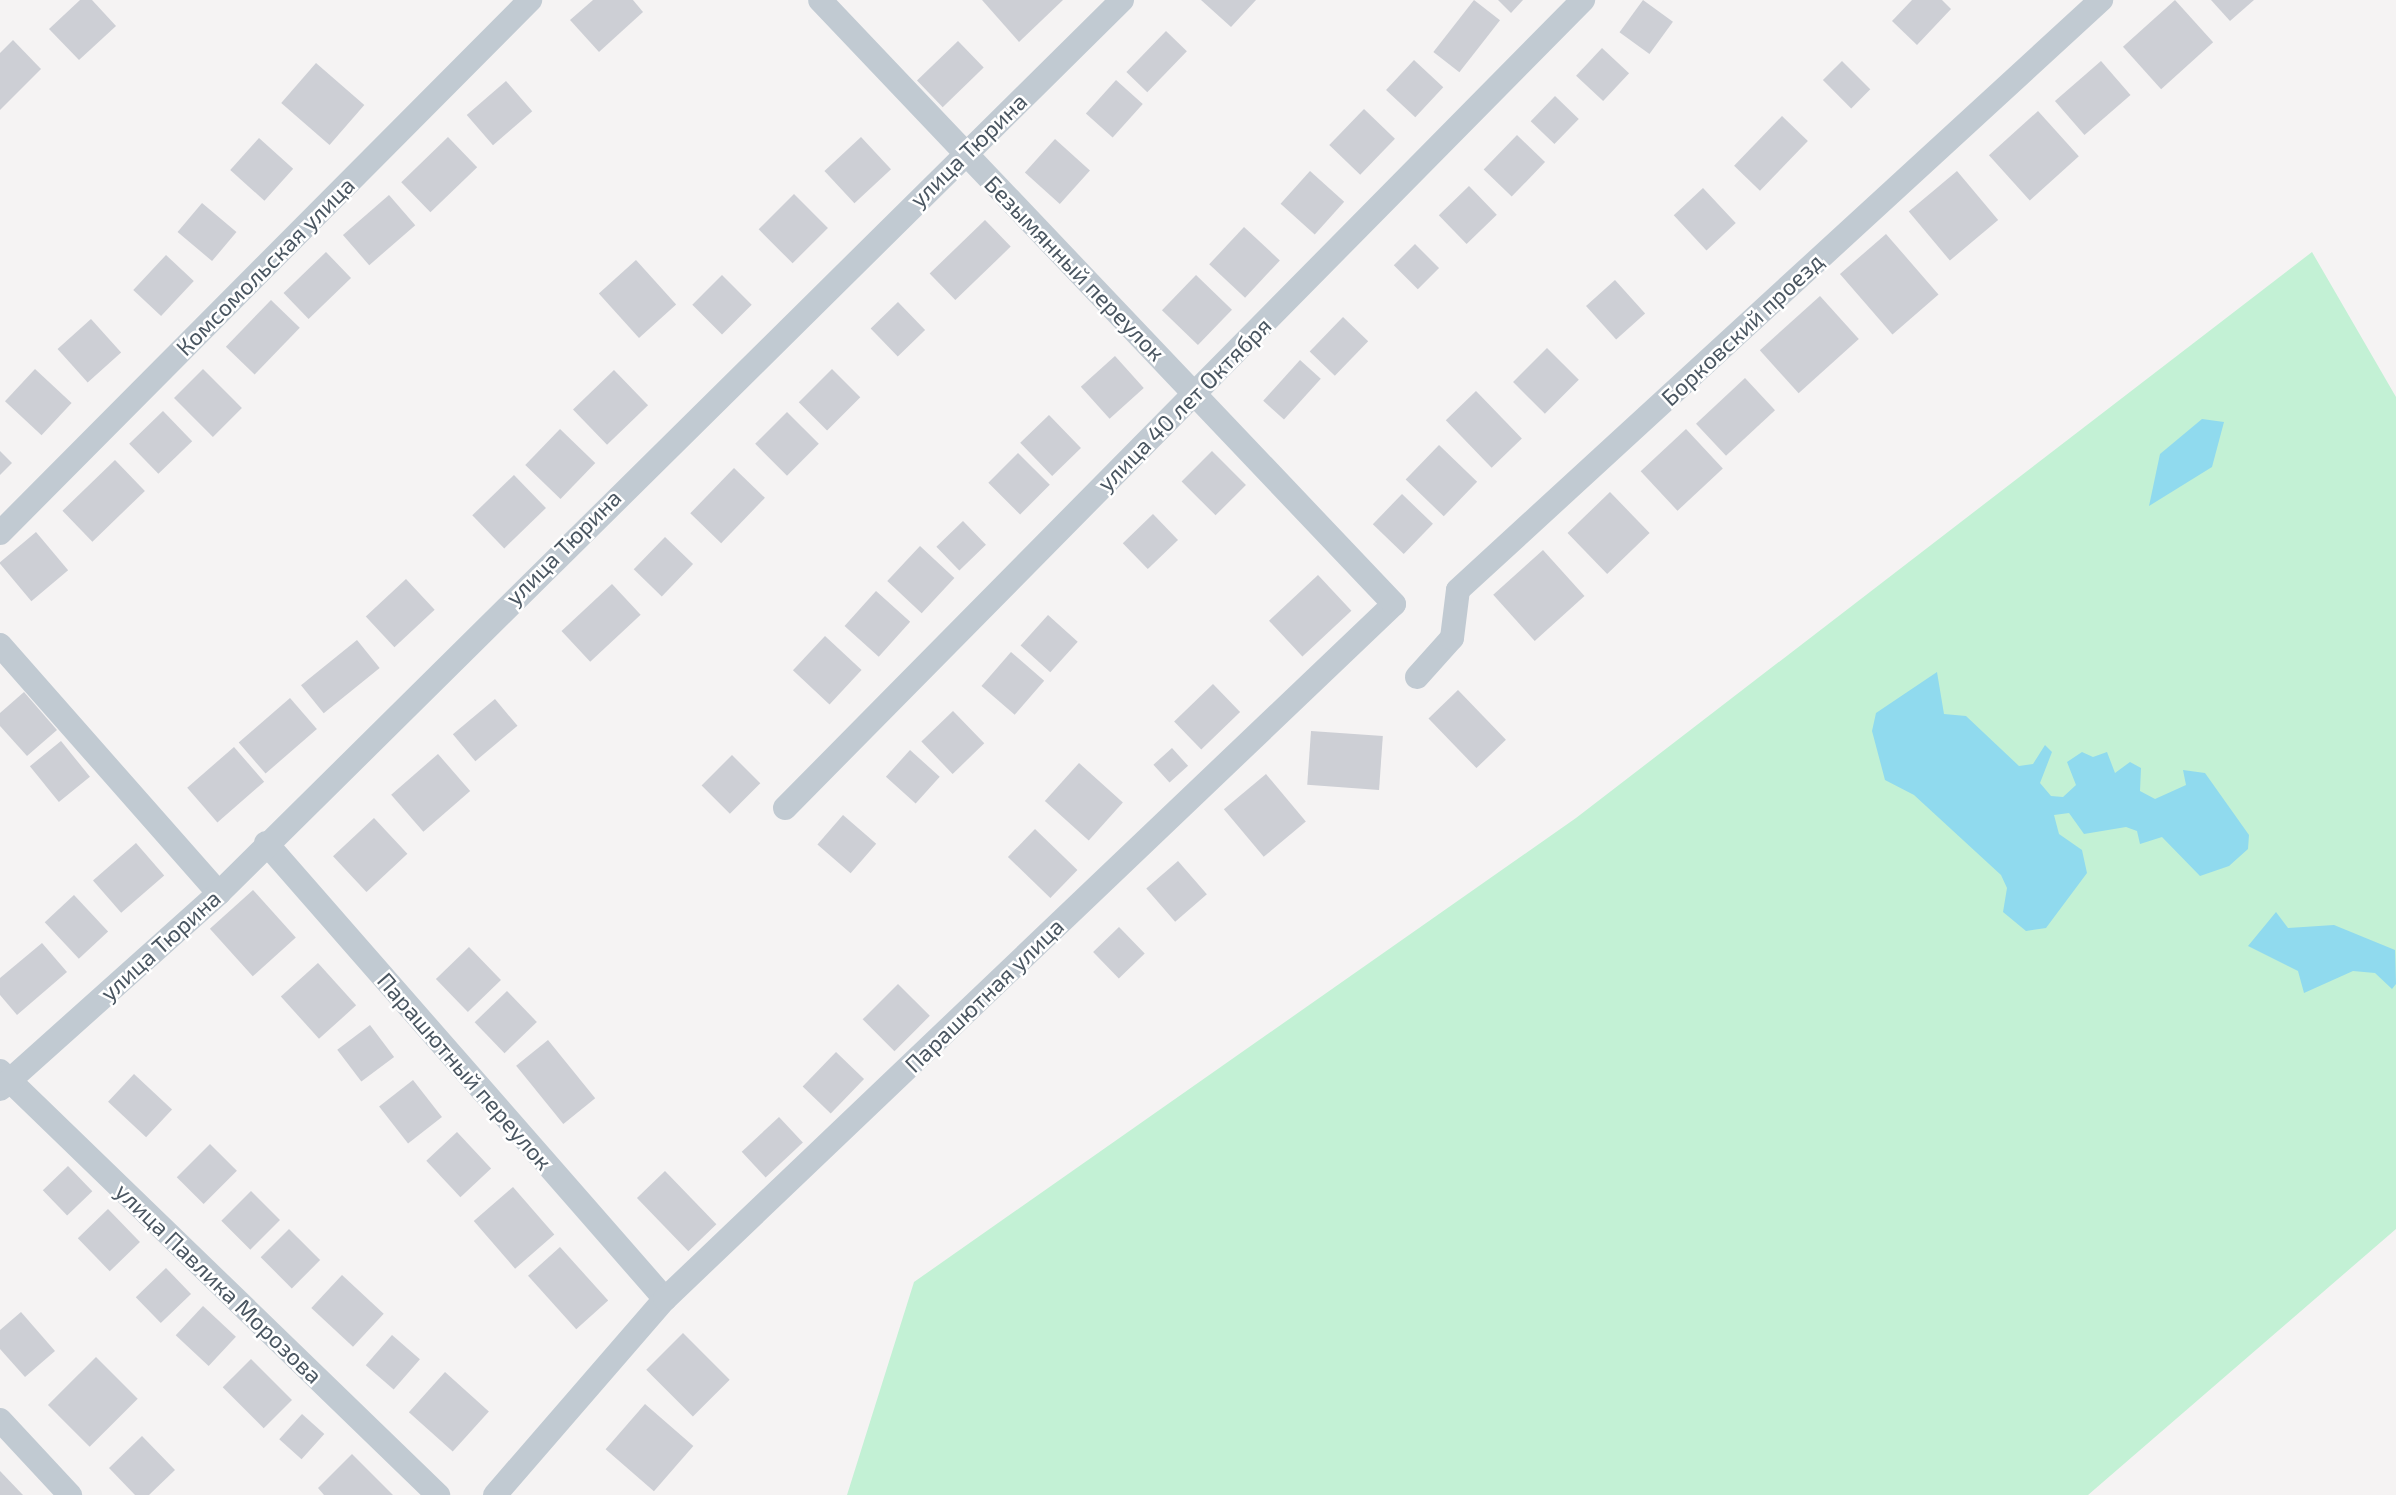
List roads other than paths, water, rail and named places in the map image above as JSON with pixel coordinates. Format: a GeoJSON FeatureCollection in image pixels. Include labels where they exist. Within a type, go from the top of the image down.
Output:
{"type":"FeatureCollection","features":[{"type":"Feature","properties":{"kind":"street","name":"Комсомольская улица"},"geometry":{"type":"LineString","coordinates":[[0,533],[530,0]]}},
{"type":"Feature","properties":{"kind":"street","name":"Безымянный переулок"},"geometry":{"type":"LineString","coordinates":[[820,0],[1301,507]]}},
{"type":"Feature","properties":{"kind":"street","name":"улица Тюрина"},"geometry":{"type":"LineString","coordinates":[[3,1080],[219,893],[266,843],[1122,0]]}},
{"type":"Feature","properties":{"kind":"street","name":"улица 40 лет Октября"},"geometry":{"type":"LineString","coordinates":[[786,808],[1583,0]]}},
{"type":"Feature","properties":{"kind":"street","name":"Борковский проезд"},"geometry":{"type":"LineString","coordinates":[[1417,677],[1452,638],[1458,590],[2101,0]]}},
{"type":"Feature","properties":{"kind":"street","name":"Парашютная улица"},"geometry":{"type":"LineString","coordinates":[[495,1495],[665,1299],[1394,604],[1301,507]]}},
{"type":"Feature","properties":{"kind":"street"},"geometry":{"type":"LineString","coordinates":[[0,645],[219,893]]}},
{"type":"Feature","properties":{"kind":"street","name":"Парашютный переулок"},"geometry":{"type":"LineString","coordinates":[[266,843],[665,1299]]}},
{"type":"Feature","properties":{"kind":"street","name":"улица Павлика Морозова"},"geometry":{"type":"LineString","coordinates":[[3,1080],[438,1495]]}},
{"type":"Feature","properties":{"kind":"street"},"geometry":{"type":"LineString","coordinates":[[0,1420],[70,1495]]}},
{"type":"Feature","properties":{"kind":"water"},"geometry":{"type":"Polygon","coordinates":[[[2202,419],[2224,422],[2212,467],[2149,506],[2160,454],[2202,419]]]}},
{"type":"Feature","properties":{"kind":"water"},"geometry":{"type":"Polygon","coordinates":[[[1937,672],[1944,714],[1966,716],[2019,766],[2033,764],[2045,745],[2052,752],[2040,783],[2051,796],[2063,797],[2076,785],[2067,762],[2082,752],[2093,757],[2107,752],[2115,773],[2130,762],[2141,768],[2140,791],[2155,799],[2186,785],[2183,770],[2205,773],[2249,835],[2248,849],[2229,866],[2200,876],[2162,837],[2140,844],[2137,831],[2126,827],[2084,834],[2069,813],[2054,815],[2059,834],[2082,850],[2087,873],[2046,928],[2026,931],[2003,912],[2007,888],[2001,875],[1914,795],[1885,780],[1872,731],[1876,713],[1937,672]]]}},
{"type":"Feature","properties":{"kind":"water"},"geometry":{"type":"Polygon","coordinates":[[[2276,912],[2288,928],[2334,925],[2395,950],[2396,984],[2392,989],[2375,973],[2353,971],[2304,993],[2298,971],[2248,946],[2276,912]]]}}]}
